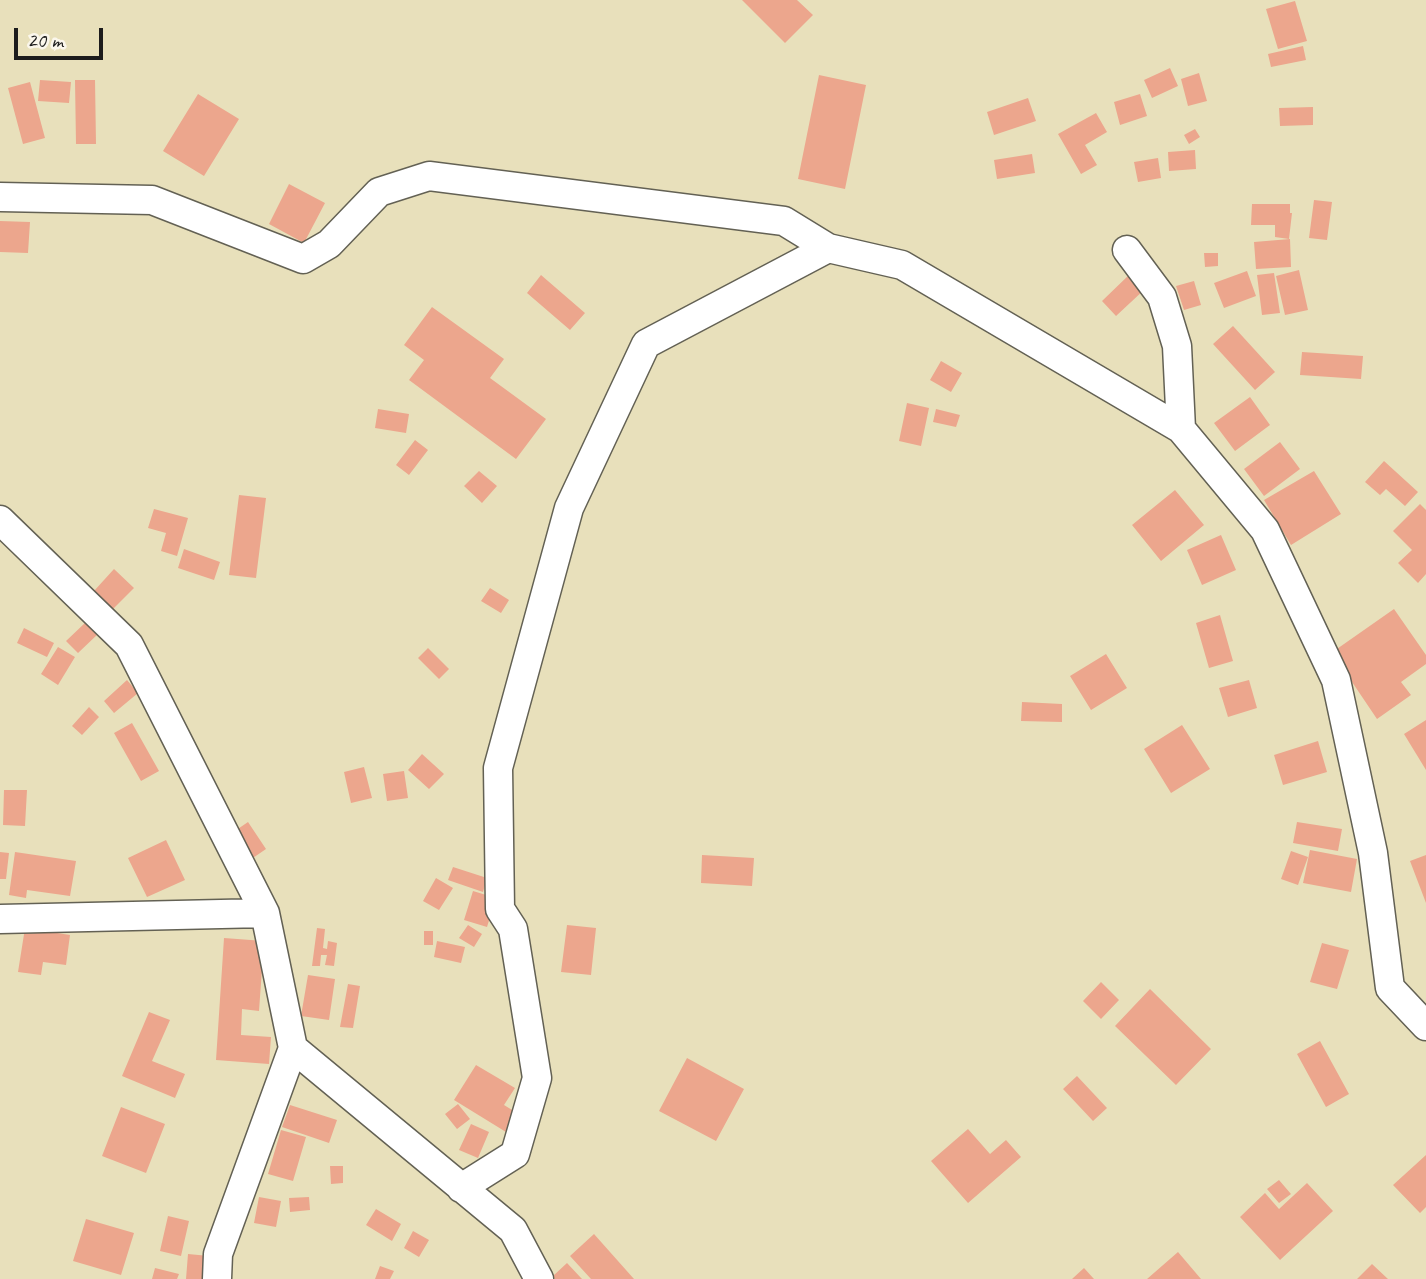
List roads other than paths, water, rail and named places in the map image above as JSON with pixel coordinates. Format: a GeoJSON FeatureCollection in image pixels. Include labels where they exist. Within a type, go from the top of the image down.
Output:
{"type":"FeatureCollection","features":[{"type":"Feature","properties":{"kind":"street"},"geometry":{"type":"LineString","coordinates":[[0,197],[152,200],[303,259],[329,244],[379,192],[429,176],[784,221],[828,248],[902,265],[1181,429],[1265,530],[1336,680],[1373,853],[1390,988],[1426,1026]]}},
{"type":"Feature","properties":{"kind":"street"},"geometry":{"type":"LineString","coordinates":[[461,1188],[515,1154],[537,1078],[513,929],[500,909],[498,768],[569,508],[646,344],[828,248]]}},
{"type":"Feature","properties":{"kind":"street"},"geometry":{"type":"LineString","coordinates":[[1127,250],[1162,297],[1177,346],[1181,429]]}},
{"type":"Feature","properties":{"kind":"street"},"geometry":{"type":"LineString","coordinates":[[0,520],[13,543],[129,645],[265,913],[293,1048],[218,1254],[217,1279]]}},
{"type":"Feature","properties":{"kind":"street"},"geometry":{"type":"LineString","coordinates":[[0,919],[265,913]]}},
{"type":"Feature","properties":{"kind":"street"},"geometry":{"type":"LineString","coordinates":[[293,1048],[513,1230],[539,1279]]}}]}
